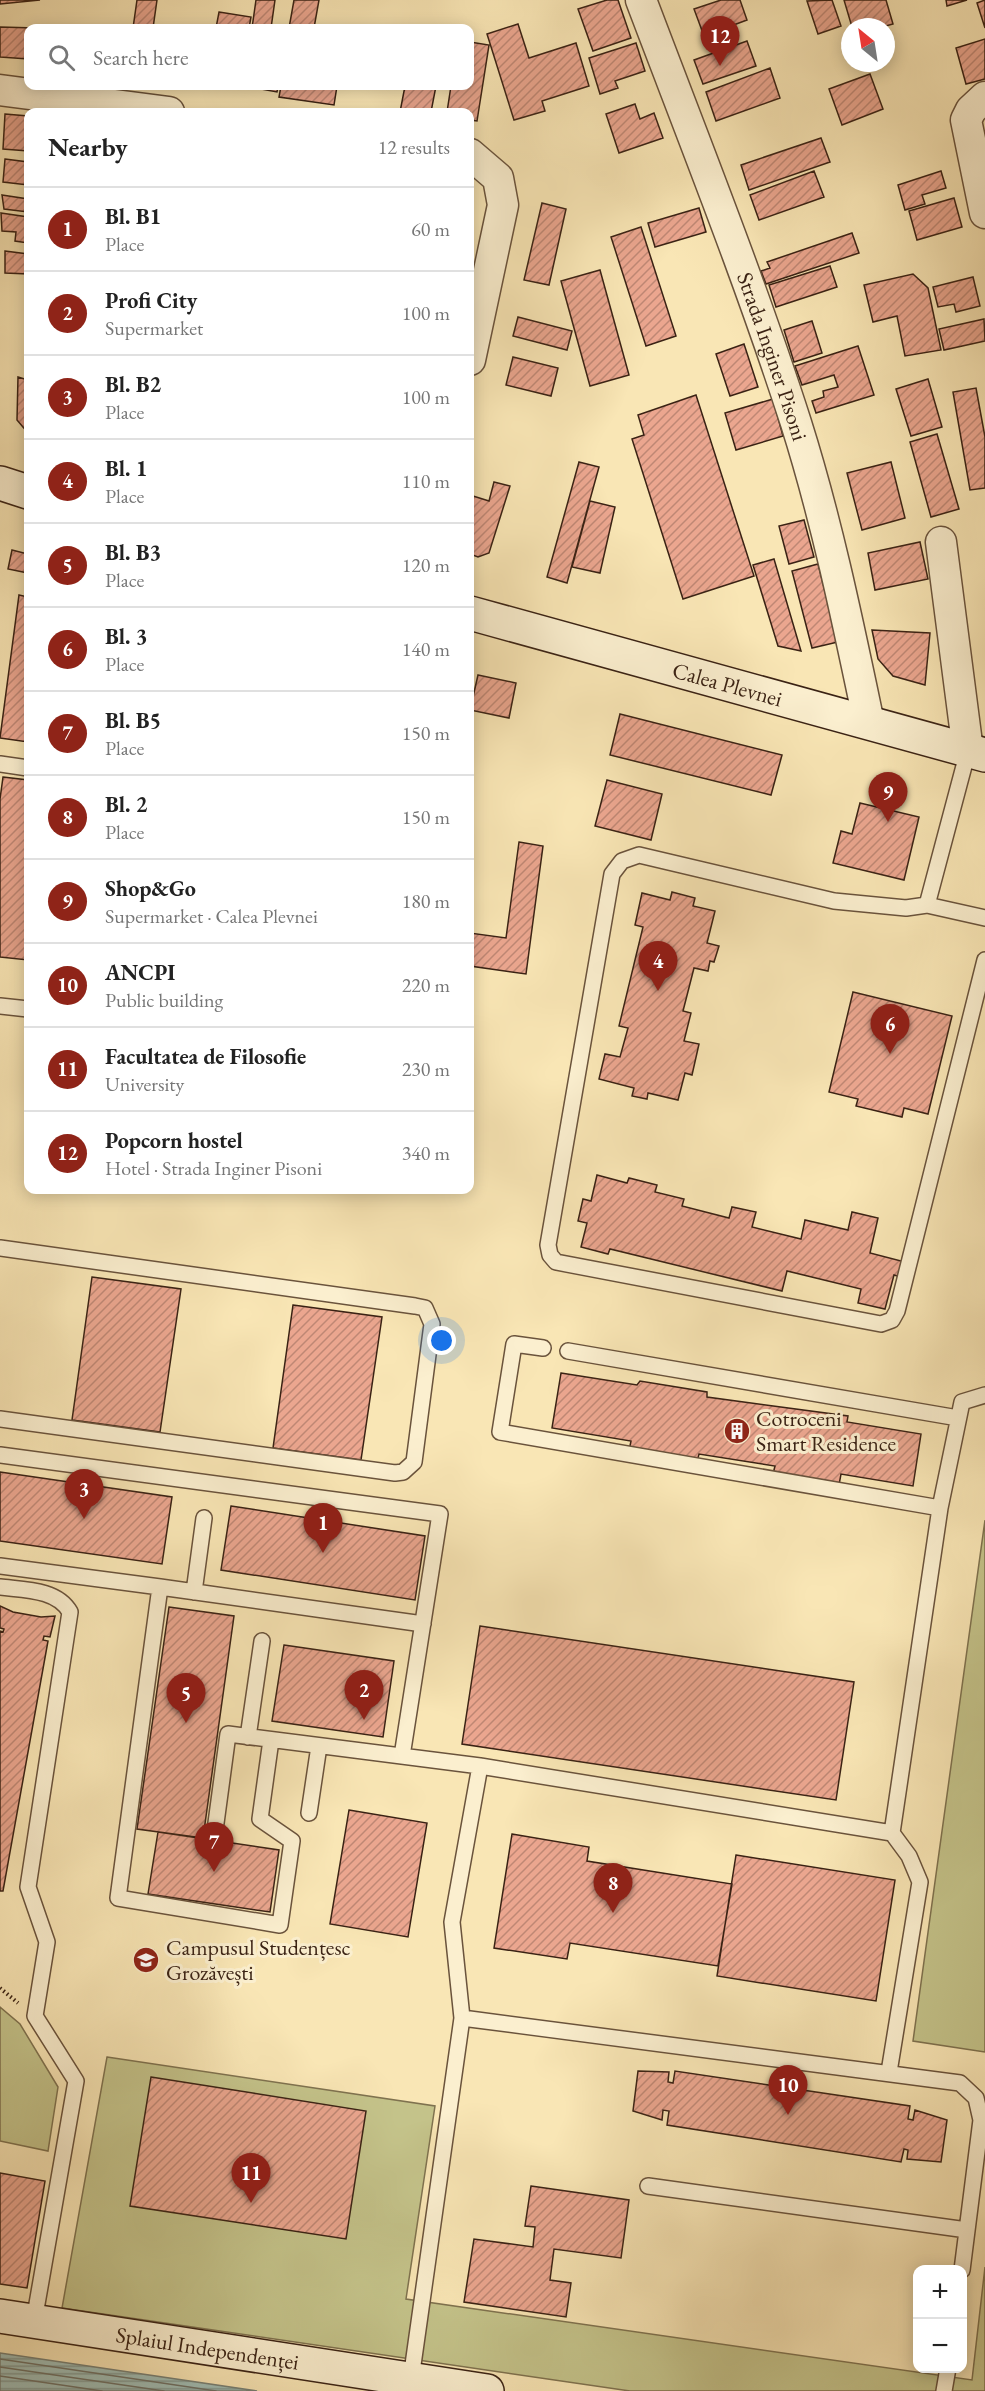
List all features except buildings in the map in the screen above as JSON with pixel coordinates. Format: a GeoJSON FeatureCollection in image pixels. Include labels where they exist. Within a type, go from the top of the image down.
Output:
{"type":"FeatureCollection","features":[{"type":"Feature","properties":{"kind":"main road"},"geometry":{"type":"LineString","coordinates":[[0,483],[24,491]]}},
{"type":"Feature","properties":{"kind":"main road","name":"Calea Plevnei"},"geometry":{"type":"LineString","coordinates":[[474,614],[977,753]]}},
{"type":"Feature","properties":{"kind":"main road","name":"Splaiul Independenței"},"geometry":{"type":"LineString","coordinates":[[0,2316],[488,2391]]}},
{"type":"Feature","properties":{"kind":"street","name":"Strada Inginer Pisoni"},"geometry":{"type":"LineString","coordinates":[[641,0],[745,274],[796,425],[844,606],[869,723]]}},
{"type":"Feature","properties":{"kind":"street"},"geometry":{"type":"LineString","coordinates":[[0,90],[138,108]]}},
{"type":"Feature","properties":{"kind":"street"},"geometry":{"type":"LineString","coordinates":[[985,97],[970,110],[966,120],[985,213]]}},
{"type":"Feature","properties":{"kind":"street"},"geometry":{"type":"LineString","coordinates":[[474,157],[498,178],[503,205],[474,341]]}},
{"type":"Feature","properties":{"kind":"street"},"geometry":{"type":"LineString","coordinates":[[941,543],[977,753]]}},
{"type":"Feature","properties":{"kind":"lane"},"geometry":{"type":"LineString","coordinates":[[927,904],[977,753]]}},
{"type":"Feature","properties":{"kind":"lane"},"geometry":{"type":"LineString","coordinates":[[0,764],[24,767]]}},
{"type":"Feature","properties":{"kind":"lane"},"geometry":{"type":"LineString","coordinates":[[985,918],[927,904],[906,908],[834,901],[639,855],[622,861],[612,874],[548,1245],[550,1255],[556,1262],[881,1324],[892,1320],[897,1311],[985,960]]}},
{"type":"Feature","properties":{"kind":"lane"},"geometry":{"type":"LineString","coordinates":[[0,1006],[24,1009]]}},
{"type":"Feature","properties":{"kind":"lane"},"geometry":{"type":"LineString","coordinates":[[0,1248],[415,1306],[425,1308],[432,1324],[414,1462],[403,1472],[395,1473],[0,1419]]}},
{"type":"Feature","properties":{"kind":"lane"},"geometry":{"type":"LineString","coordinates":[[543,1348],[514,1344],[500,1432],[940,1508]]}},
{"type":"Feature","properties":{"kind":"lane"},"geometry":{"type":"LineString","coordinates":[[568,1351],[958,1418]]}},
{"type":"Feature","properties":{"kind":"lane"},"geometry":{"type":"LineString","coordinates":[[892,1833],[940,1508],[958,1418],[962,1402],[985,1395]]}},
{"type":"Feature","properties":{"kind":"lane"},"geometry":{"type":"LineString","coordinates":[[0,1455],[440,1514],[402,1756]]}},
{"type":"Feature","properties":{"kind":"lane"},"geometry":{"type":"LineString","coordinates":[[194,1592],[204,1518]]}},
{"type":"Feature","properties":{"kind":"lane"},"geometry":{"type":"LineString","coordinates":[[0,1566],[423,1624]]}},
{"type":"Feature","properties":{"kind":"lane"},"geometry":{"type":"LineString","coordinates":[[0,1587],[51,1595],[65,1602],[70,1612],[28,1887],[47,1942],[35,2016],[76,2081],[34,2321]]}},
{"type":"Feature","properties":{"kind":"lane"},"geometry":{"type":"LineString","coordinates":[[160,1587],[118,1898],[280,1925],[291,1841],[260,1819],[271,1740]]}},
{"type":"Feature","properties":{"kind":"lane"},"geometry":{"type":"LineString","coordinates":[[248,1737],[262,1641]]}},
{"type":"Feature","properties":{"kind":"lane"},"geometry":{"type":"LineString","coordinates":[[216,1823],[228,1734],[480,1766],[892,1833],[909,1856],[920,1882],[889,2072]]}},
{"type":"Feature","properties":{"kind":"lane"},"geometry":{"type":"LineString","coordinates":[[309,1813],[319,1746]]}},
{"type":"Feature","properties":{"kind":"lane"},"geometry":{"type":"LineString","coordinates":[[411,2379],[462,2018],[452,1922],[480,1766]]}},
{"type":"Feature","properties":{"kind":"lane"},"geometry":{"type":"LineString","coordinates":[[462,2018],[960,2083],[976,2098],[981,2120],[964,2265]]}},
{"type":"Feature","properties":{"kind":"lane"},"geometry":{"type":"LineString","coordinates":[[648,2186],[967,2230]]}},
{"type":"Feature","properties":{"kind":"lane"},"geometry":{"type":"LineString","coordinates":[[944,2391],[947,2373]]}},
{"type":"Feature","properties":{"kind":"shaded area"},"geometry":{"type":"Polygon","coordinates":[[[985,1520],[985,2052],[913,2041],[985,1520]]]}},
{"type":"Feature","properties":{"kind":"shaded area"},"geometry":{"type":"Polygon","coordinates":[[[0,2007],[20,2024],[58,2087],[48,2151],[0,2141],[0,2007]]]}},
{"type":"Feature","properties":{"kind":"shaded area"},"geometry":{"type":"Polygon","coordinates":[[[107,2057],[435,2106],[406,2299],[972,2380],[985,2267],[985,2391],[630,2391],[62,2308],[107,2057]]]}},
{"type":"Feature","properties":{"kind":"water"},"geometry":{"type":"Polygon","coordinates":[[[0,2353],[257,2391],[0,2391],[0,2353]]]}},
{"type":"Feature","properties":{"kind":"place","name":"Popcorn hostel"},"geometry":{"type":"Point","coordinates":[720,66]}},
{"type":"Feature","properties":{"kind":"place","name":"Shop&Go"},"geometry":{"type":"Point","coordinates":[888,822]}},
{"type":"Feature","properties":{"kind":"place","name":"Bl. 1"},"geometry":{"type":"Point","coordinates":[658,991]}},
{"type":"Feature","properties":{"kind":"place","name":"Bl. 3"},"geometry":{"type":"Point","coordinates":[890,1054]}},
{"type":"Feature","properties":{"kind":"place","name":"Cotroceni Smart Residence"},"geometry":{"type":"Point","coordinates":[737,1431]}},
{"type":"Feature","properties":{"kind":"place","name":"Bl. B2"},"geometry":{"type":"Point","coordinates":[84,1519]}},
{"type":"Feature","properties":{"kind":"place","name":"Bl. B1"},"geometry":{"type":"Point","coordinates":[323,1553]}},
{"type":"Feature","properties":{"kind":"place","name":"Profi City"},"geometry":{"type":"Point","coordinates":[364,1720]}},
{"type":"Feature","properties":{"kind":"place","name":"Bl. B3"},"geometry":{"type":"Point","coordinates":[186,1723]}},
{"type":"Feature","properties":{"kind":"place","name":"Bl. B5"},"geometry":{"type":"Point","coordinates":[214,1872]}},
{"type":"Feature","properties":{"kind":"place","name":"Bl. 2"},"geometry":{"type":"Point","coordinates":[613,1913]}},
{"type":"Feature","properties":{"kind":"place","name":"Campusul Studențesc Grozăvești"},"geometry":{"type":"Point","coordinates":[146,1960]}},
{"type":"Feature","properties":{"kind":"place","name":"ANCPI"},"geometry":{"type":"Point","coordinates":[788,2115]}},
{"type":"Feature","properties":{"kind":"place","name":"Facultatea de Filosofie"},"geometry":{"type":"Point","coordinates":[251,2203]}}]}
